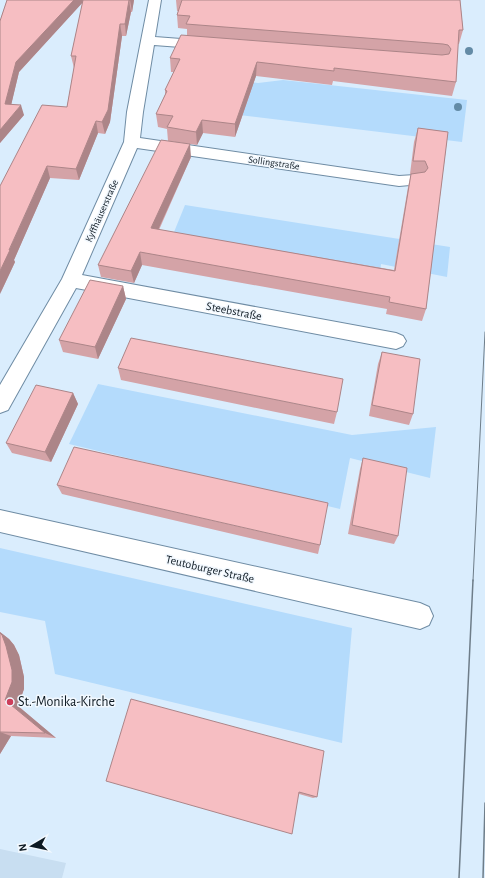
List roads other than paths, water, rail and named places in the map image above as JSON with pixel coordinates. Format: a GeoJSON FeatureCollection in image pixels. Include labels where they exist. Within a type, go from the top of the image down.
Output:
{"type":"FeatureCollection","features":[{"type":"Feature","properties":{"kind":"street","name":"Kyffhäuserstraße"},"geometry":{"type":"LineString","coordinates":[[0,404],[71,280],[132,142],[135,112],[155,0]]}},
{"type":"Feature","properties":{"kind":"street"},"geometry":{"type":"LineString","coordinates":[[148,40],[217,46]]}},
{"type":"Feature","properties":{"kind":"street","name":"Sollingstraße"},"geometry":{"type":"LineString","coordinates":[[132,142],[399,181],[415,180]]}},
{"type":"Feature","properties":{"kind":"street","name":"Steebstraße"},"geometry":{"type":"LineString","coordinates":[[71,280],[396,341]]}},
{"type":"Feature","properties":{"kind":"street","name":"Teutoburger Straße"},"geometry":{"type":"LineString","coordinates":[[0,522],[420,616]]}},
{"type":"Feature","properties":{"kind":"tram line"},"geometry":{"type":"LineString","coordinates":[[473,581],[485,332]]}},
{"type":"Feature","properties":{"kind":"tram line"},"geometry":{"type":"LineString","coordinates":[[459,878],[473,580]]}},
{"type":"Feature","properties":{"kind":"tram line"},"geometry":{"type":"LineString","coordinates":[[483,878],[485,803]]}},
{"type":"Feature","properties":{"kind":"place","name":"St.-Monika-Kirche"},"geometry":{"type":"Point","coordinates":[10,702]}}]}
